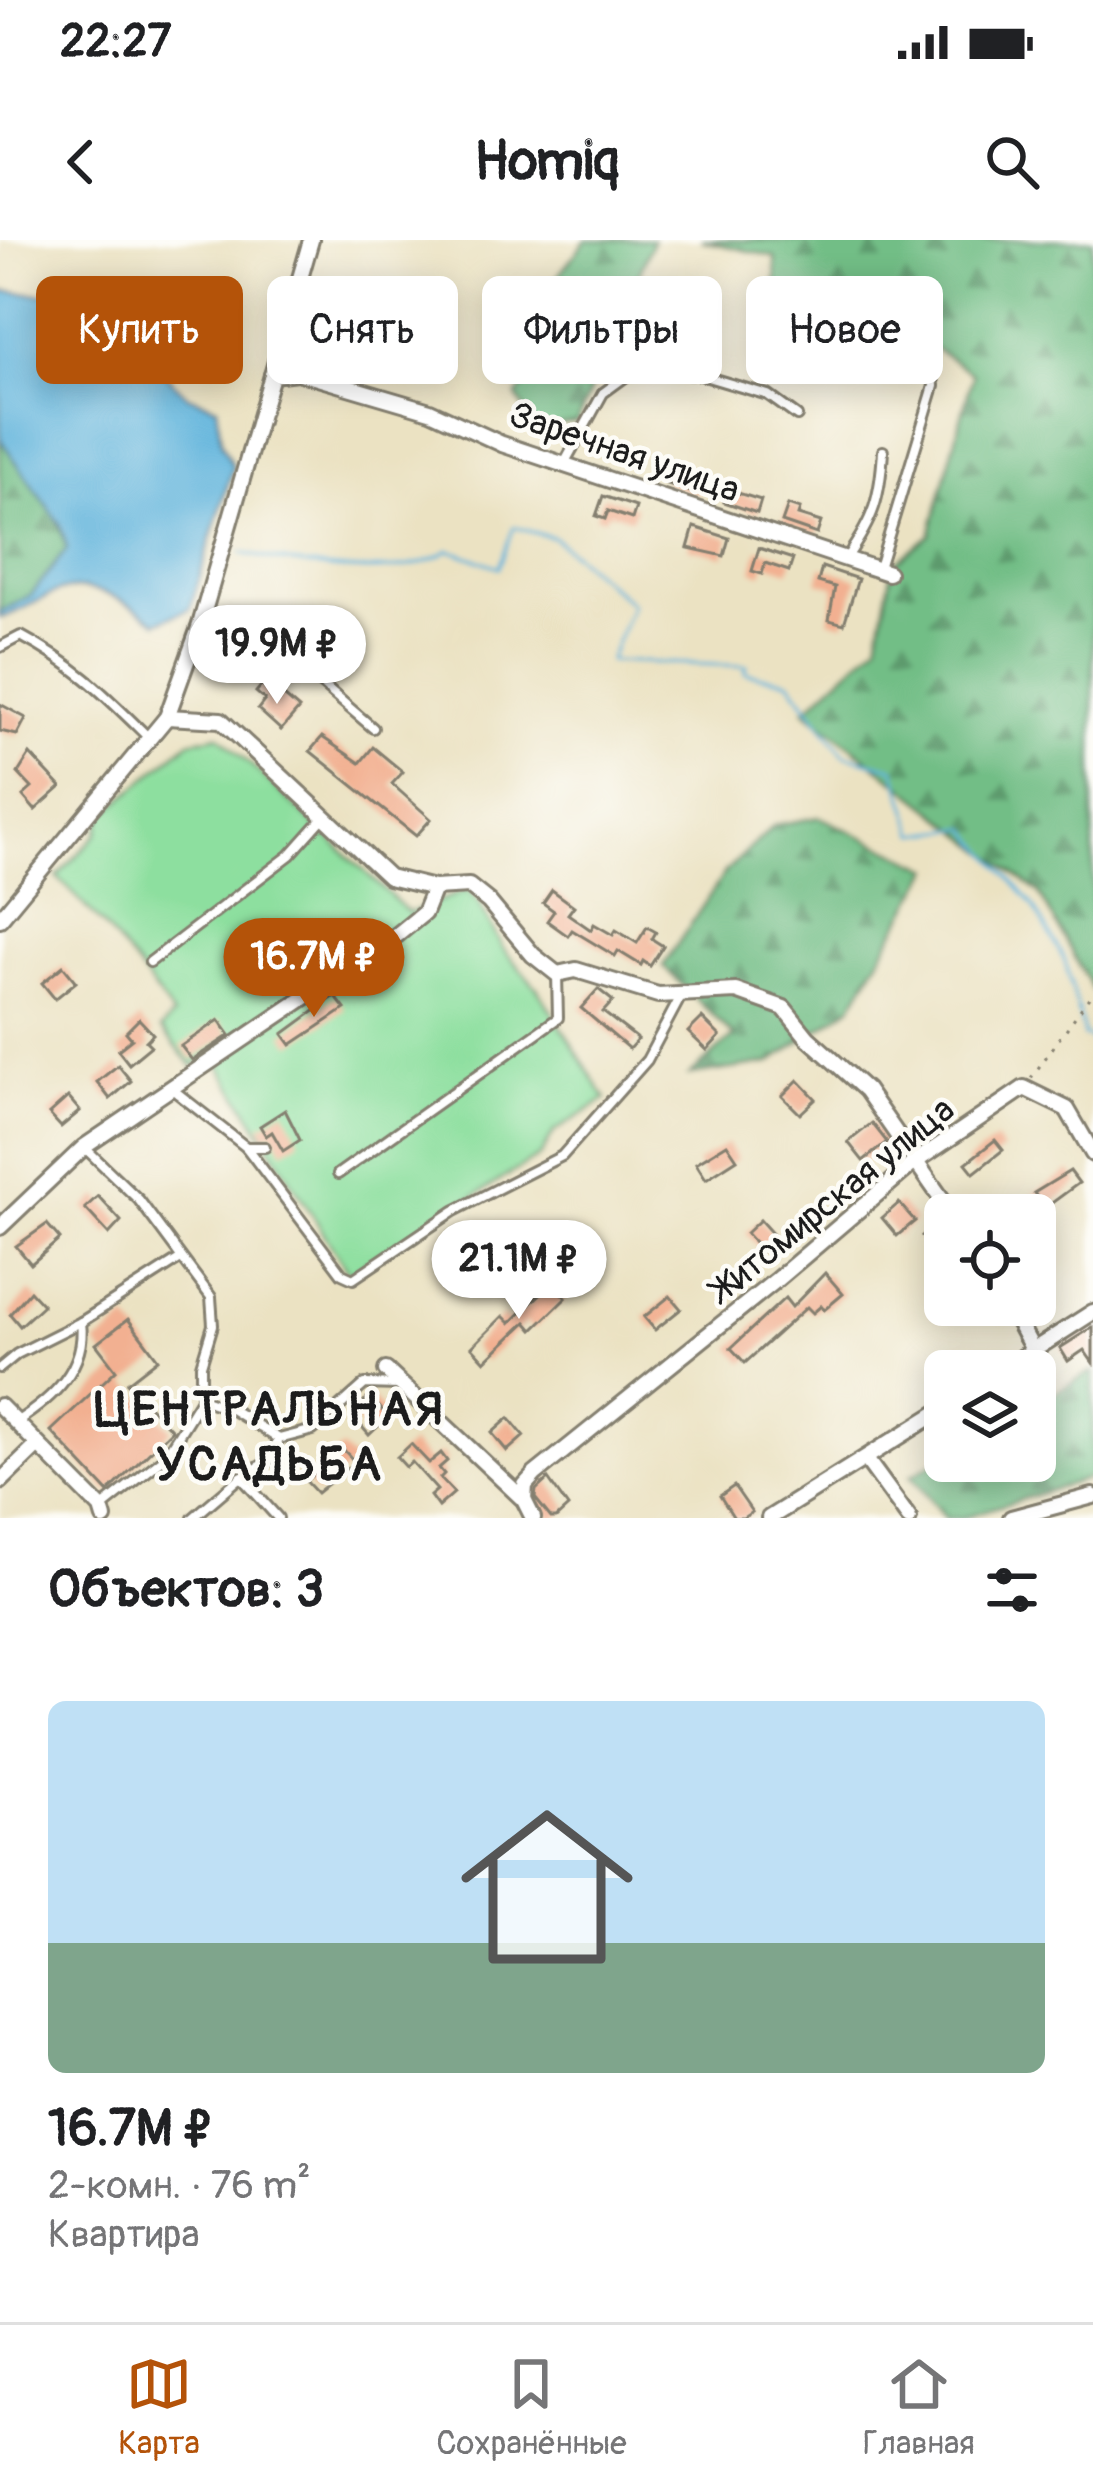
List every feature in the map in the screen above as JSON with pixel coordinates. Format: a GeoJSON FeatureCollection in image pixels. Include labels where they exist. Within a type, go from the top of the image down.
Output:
{"type":"FeatureCollection","features":[{"type":"Feature","properties":{"kind":"street"},"geometry":{"type":"LineString","coordinates":[[301,276],[311,240]]}},
{"type":"Feature","properties":{"kind":"street"},"geometry":{"type":"LineString","coordinates":[[0,919],[167,717],[200,625],[269,384]]}},
{"type":"Feature","properties":{"kind":"street","name":"Заречная улица"},"geometry":{"type":"LineString","coordinates":[[339,384],[430,410],[502,444],[883,571]]}},
{"type":"Feature","properties":{"kind":"street"},"geometry":{"type":"LineString","coordinates":[[167,717],[220,720],[389,877],[434,888],[469,886],[557,974],[576,970],[658,994],[736,991],[784,1008],[866,1090],[938,1194]]}},
{"type":"Feature","properties":{"kind":"street"},"geometry":{"type":"LineString","coordinates":[[0,1227],[84,1147],[398,935],[424,913],[434,888]]}},
{"type":"Feature","properties":{"kind":"street"},"geometry":{"type":"LineString","coordinates":[[1024,1088],[1067,1109],[1093,1154]]}},
{"type":"Feature","properties":{"kind":"street","name":"Житомирская улица"},"geometry":{"type":"LineString","coordinates":[[524,1500],[525,1485],[535,1474],[915,1162],[1024,1088]]}},
{"type":"Feature","properties":{"kind":"street"},"geometry":{"type":"LineString","coordinates":[[1020,1326],[1033,1350],[1093,1312]]}},
{"type":"Feature","properties":{"kind":"street"},"geometry":{"type":"LineString","coordinates":[[386,1370],[524,1500],[533,1518]]}},
{"type":"Feature","properties":{"kind":"street"},"geometry":{"type":"LineString","coordinates":[[0,1406],[102,1513]]}},
{"type":"Feature","properties":{"kind":"street"},"geometry":{"type":"LineString","coordinates":[[769,1518],[924,1422]]}},
{"type":"Feature","properties":{"kind":"street"},"geometry":{"type":"LineString","coordinates":[[0,1482],[38,1445]]}},
{"type":"Feature","properties":{"kind":"street"},"geometry":{"type":"LineString","coordinates":[[866,1459],[909,1518]]}},
{"type":"Feature","properties":{"kind":"street"},"geometry":{"type":"LineString","coordinates":[[1011,1518],[1093,1496]]}},
{"type":"Feature","properties":{"kind":"lane"},"geometry":{"type":"LineString","coordinates":[[565,462],[604,393],[629,374],[694,373],[768,394],[797,416]]}},
{"type":"Feature","properties":{"kind":"lane"},"geometry":{"type":"LineString","coordinates":[[883,571],[934,384]]}},
{"type":"Feature","properties":{"kind":"lane"},"geometry":{"type":"LineString","coordinates":[[847,557],[879,500],[883,451]]}},
{"type":"Feature","properties":{"kind":"lane"},"geometry":{"type":"LineString","coordinates":[[200,625],[304,668],[373,728]]}},
{"type":"Feature","properties":{"kind":"lane"},"geometry":{"type":"LineString","coordinates":[[0,647],[21,636],[46,649],[88,676],[148,737]]}},
{"type":"Feature","properties":{"kind":"lane"},"geometry":{"type":"LineString","coordinates":[[150,962],[290,855],[325,816]]}},
{"type":"Feature","properties":{"kind":"lane"},"geometry":{"type":"LineString","coordinates":[[338,1174],[558,1018],[557,974]]}},
{"type":"Feature","properties":{"kind":"lane"},"geometry":{"type":"LineString","coordinates":[[172,1089],[246,1147],[343,1274],[353,1279],[454,1211],[562,1156],[647,1060],[681,994]]}},
{"type":"Feature","properties":{"kind":"lane"},"geometry":{"type":"LineString","coordinates":[[84,1147],[139,1200],[211,1297],[213,1325],[201,1365],[201,1399],[164,1458],[102,1513]]}},
{"type":"Feature","properties":{"kind":"lane"},"geometry":{"type":"LineString","coordinates":[[246,1147],[265,1147]]}},
{"type":"Feature","properties":{"kind":"lane"},"geometry":{"type":"LineString","coordinates":[[0,1368],[16,1354],[81,1322],[181,1258]]}},
{"type":"Feature","properties":{"kind":"lane"},"geometry":{"type":"LineString","coordinates":[[16,1422],[37,1408],[77,1366],[83,1341],[81,1322]]}},
{"type":"Feature","properties":{"kind":"lane"},"geometry":{"type":"LineString","coordinates":[[201,1399],[233,1410],[279,1439],[313,1430],[365,1384],[400,1385]]}},
{"type":"Feature","properties":{"kind":"lane"},"geometry":{"type":"LineString","coordinates":[[193,1518],[241,1477],[269,1461],[279,1439]]}},
{"type":"Feature","properties":{"kind":"lane"},"geometry":{"type":"LineString","coordinates":[[241,1477],[278,1518]]}},
{"type":"Feature","properties":{"kind":"path"},"geometry":{"type":"LineString","coordinates":[[1024,1088],[1093,992]]}},
{"type":"Feature","properties":{"kind":"green space"},"geometry":{"type":"Polygon","coordinates":[[[586,240],[653,240],[638,276],[558,276],[586,240]]]}},
{"type":"Feature","properties":{"kind":"green space"},"geometry":{"type":"Polygon","coordinates":[[[701,240],[1093,240],[1093,991],[1039,893],[805,710],[878,643],[893,564],[930,535],[973,374],[943,354],[943,276],[776,276],[775,257],[701,240]]]}},
{"type":"Feature","properties":{"kind":"green space"},"geometry":{"type":"Polygon","coordinates":[[[526,384],[593,384],[577,422],[536,429],[517,396],[526,384]]]}},
{"type":"Feature","properties":{"kind":"green space"},"geometry":{"type":"Polygon","coordinates":[[[0,439],[40,491],[67,549],[31,596],[0,612],[0,439]]]}},
{"type":"Feature","properties":{"kind":"green space"},"geometry":{"type":"Polygon","coordinates":[[[219,735],[409,913],[467,890],[503,949],[537,988],[606,1099],[554,1132],[541,1155],[349,1274],[212,1053],[193,1066],[161,1029],[173,1016],[160,997],[104,926],[57,877],[97,834],[102,816],[190,741],[219,735]]]}},
{"type":"Feature","properties":{"kind":"green space"},"geometry":{"type":"Polygon","coordinates":[[[820,817],[931,869],[852,1006],[770,1063],[690,1075],[734,1036],[663,966],[726,871],[775,825],[820,817]]]}},
{"type":"Feature","properties":{"kind":"green space"},"geometry":{"type":"Polygon","coordinates":[[[1093,1371],[1093,1477],[961,1518],[945,1518],[911,1476],[924,1468],[924,1482],[1056,1482],[1056,1392],[1093,1371]]]}},
{"type":"Feature","properties":{"kind":"water"},"geometry":{"type":"Polygon","coordinates":[[[0,291],[36,294],[36,384],[175,384],[188,396],[217,406],[221,442],[233,467],[190,609],[157,622],[112,596],[73,589],[0,618],[0,612],[31,595],[67,549],[60,524],[0,439],[0,291]]]}},
{"type":"Feature","properties":{"kind":"building"},"geometry":{"type":"Polygon","coordinates":[[[673,463],[704,476],[697,494],[665,483],[673,463]]]}},
{"type":"Feature","properties":{"kind":"building"},"geometry":{"type":"Polygon","coordinates":[[[728,490],[761,500],[757,513],[724,502],[728,490]]]}},
{"type":"Feature","properties":{"kind":"building"},"geometry":{"type":"Polygon","coordinates":[[[603,496],[636,507],[632,519],[608,511],[605,519],[596,516],[603,496]]]}},
{"type":"Feature","properties":{"kind":"building"},"geometry":{"type":"Polygon","coordinates":[[[788,505],[800,509],[798,515],[821,522],[817,534],[782,522],[788,505]]]}},
{"type":"Feature","properties":{"kind":"building"},"geometry":{"type":"Polygon","coordinates":[[[694,527],[729,538],[724,556],[688,548],[694,527]]]}},
{"type":"Feature","properties":{"kind":"building"},"geometry":{"type":"Polygon","coordinates":[[[759,548],[793,559],[789,571],[765,563],[762,574],[752,571],[759,548]]]}},
{"type":"Feature","properties":{"kind":"building"},"geometry":{"type":"Polygon","coordinates":[[[822,567],[858,579],[844,624],[829,620],[835,587],[818,582],[822,567]]]}},
{"type":"Feature","properties":{"kind":"building"},"geometry":{"type":"Polygon","coordinates":[[[262,685],[271,694],[276,689],[299,709],[281,730],[258,709],[265,700],[256,692],[262,685]]]}},
{"type":"Feature","properties":{"kind":"building"},"geometry":{"type":"Polygon","coordinates":[[[0,704],[26,718],[17,735],[0,731],[0,704]]]}},
{"type":"Feature","properties":{"kind":"building"},"geometry":{"type":"Polygon","coordinates":[[[322,737],[360,763],[373,747],[403,772],[392,784],[431,819],[416,836],[310,751],[322,737]]]}},
{"type":"Feature","properties":{"kind":"building"},"geometry":{"type":"Polygon","coordinates":[[[30,754],[61,787],[35,810],[23,796],[32,788],[18,773],[30,754]]]}},
{"type":"Feature","properties":{"kind":"building"},"geometry":{"type":"Polygon","coordinates":[[[552,890],[574,906],[568,914],[591,930],[594,924],[613,935],[616,930],[637,943],[647,927],[656,932],[652,939],[663,946],[650,966],[618,951],[615,956],[572,930],[568,936],[547,921],[554,911],[543,903],[552,890]]]}},
{"type":"Feature","properties":{"kind":"building"},"geometry":{"type":"Polygon","coordinates":[[[63,966],[76,982],[55,999],[42,983],[63,966]]]}},
{"type":"Feature","properties":{"kind":"building"},"geometry":{"type":"Polygon","coordinates":[[[598,989],[613,1001],[603,1012],[638,1039],[629,1049],[581,1008],[598,989]]]}},
{"type":"Feature","properties":{"kind":"building"},"geometry":{"type":"Polygon","coordinates":[[[335,996],[345,1009],[291,1045],[283,1034],[335,996]]]}},
{"type":"Feature","properties":{"kind":"building"},"geometry":{"type":"Polygon","coordinates":[[[702,1018],[720,1036],[707,1050],[688,1032],[702,1018]]]}},
{"type":"Feature","properties":{"kind":"building"},"geometry":{"type":"Polygon","coordinates":[[[139,1019],[153,1034],[146,1041],[151,1046],[129,1064],[118,1050],[132,1039],[126,1032],[139,1019]]]}},
{"type":"Feature","properties":{"kind":"building"},"geometry":{"type":"Polygon","coordinates":[[[219,1020],[230,1035],[192,1060],[181,1046],[219,1020]]]}},
{"type":"Feature","properties":{"kind":"building"},"geometry":{"type":"Polygon","coordinates":[[[118,1065],[131,1081],[110,1099],[97,1082],[118,1065]]]}},
{"type":"Feature","properties":{"kind":"building"},"geometry":{"type":"Polygon","coordinates":[[[798,1080],[816,1099],[800,1114],[782,1096],[798,1080]]]}},
{"type":"Feature","properties":{"kind":"building"},"geometry":{"type":"Polygon","coordinates":[[[68,1097],[80,1111],[61,1127],[49,1114],[68,1097]]]}},
{"type":"Feature","properties":{"kind":"building"},"geometry":{"type":"Polygon","coordinates":[[[285,1110],[300,1140],[283,1151],[272,1132],[266,1136],[260,1126],[285,1110]]]}},
{"type":"Feature","properties":{"kind":"building"},"geometry":{"type":"Polygon","coordinates":[[[872,1123],[887,1142],[863,1161],[848,1142],[872,1123]]]}},
{"type":"Feature","properties":{"kind":"building"},"geometry":{"type":"Polygon","coordinates":[[[995,1140],[1003,1150],[974,1173],[966,1163],[995,1140]]]}},
{"type":"Feature","properties":{"kind":"building"},"geometry":{"type":"Polygon","coordinates":[[[727,1144],[737,1159],[706,1179],[696,1163],[727,1144]]]}},
{"type":"Feature","properties":{"kind":"building"},"geometry":{"type":"Polygon","coordinates":[[[1070,1171],[1079,1183],[1056,1200],[1056,1194],[1034,1193],[1070,1171]]]}},
{"type":"Feature","properties":{"kind":"building"},"geometry":{"type":"Polygon","coordinates":[[[98,1196],[121,1221],[109,1234],[85,1208],[98,1196]]]}},
{"type":"Feature","properties":{"kind":"building"},"geometry":{"type":"Polygon","coordinates":[[[899,1203],[915,1221],[897,1236],[882,1218],[899,1203]]]}},
{"type":"Feature","properties":{"kind":"building"},"geometry":{"type":"Polygon","coordinates":[[[760,1220],[776,1238],[762,1251],[746,1233],[760,1220]]]}},
{"type":"Feature","properties":{"kind":"building"},"geometry":{"type":"Polygon","coordinates":[[[47,1224],[60,1239],[31,1264],[16,1246],[47,1224]]]}},
{"type":"Feature","properties":{"kind":"building"},"geometry":{"type":"Polygon","coordinates":[[[825,1273],[843,1294],[824,1310],[821,1306],[813,1313],[807,1307],[745,1363],[731,1348],[785,1298],[792,1307],[825,1273]]]}},
{"type":"Feature","properties":{"kind":"building"},"geometry":{"type":"Polygon","coordinates":[[[552,1283],[566,1298],[533,1330],[526,1322],[485,1361],[472,1347],[503,1316],[510,1323],[552,1283]]]}},
{"type":"Feature","properties":{"kind":"building"},"geometry":{"type":"Polygon","coordinates":[[[30,1291],[43,1305],[20,1326],[10,1314],[30,1291]]]}},
{"type":"Feature","properties":{"kind":"building"},"geometry":{"type":"Polygon","coordinates":[[[670,1296],[681,1309],[655,1330],[644,1317],[670,1296]]]}},
{"type":"Feature","properties":{"kind":"building"},"geometry":{"type":"Polygon","coordinates":[[[128,1319],[158,1359],[127,1383],[172,1430],[108,1492],[51,1431],[116,1370],[96,1344],[128,1319]]]}},
{"type":"Feature","properties":{"kind":"building"},"geometry":{"type":"Polygon","coordinates":[[[1093,1327],[1093,1363],[1084,1350],[1068,1361],[1060,1348],[1093,1327]]]}},
{"type":"Feature","properties":{"kind":"building"},"geometry":{"type":"Polygon","coordinates":[[[370,1396],[388,1417],[369,1435],[351,1414],[370,1396]]]}},
{"type":"Feature","properties":{"kind":"building"},"geometry":{"type":"Polygon","coordinates":[[[509,1418],[524,1436],[507,1451],[492,1433],[509,1418]]]}},
{"type":"Feature","properties":{"kind":"building"},"geometry":{"type":"Polygon","coordinates":[[[411,1444],[429,1463],[441,1453],[447,1461],[439,1468],[444,1474],[440,1478],[454,1493],[438,1507],[430,1496],[437,1490],[412,1462],[406,1467],[397,1457],[411,1444]]]}},
{"type":"Feature","properties":{"kind":"building"},"geometry":{"type":"Polygon","coordinates":[[[342,1448],[355,1462],[317,1493],[306,1481],[342,1448]]]}},
{"type":"Feature","properties":{"kind":"building"},"geometry":{"type":"Polygon","coordinates":[[[548,1479],[568,1507],[556,1518],[535,1498],[536,1490],[548,1479]]]}},
{"type":"Feature","properties":{"kind":"building"},"geometry":{"type":"Polygon","coordinates":[[[734,1486],[752,1512],[743,1518],[734,1518],[720,1496],[734,1486]]]}},
{"type":"Feature","properties":{"kind":"waterway"},"geometry":{"type":"LineString","coordinates":[[241,553],[319,567],[377,569],[429,561],[449,550],[499,567],[514,527],[554,538],[632,604],[609,661],[747,666],[745,673],[789,681],[844,755],[894,768],[916,834],[967,828],[1033,905],[1065,961],[1084,1035],[1093,1040]]}},
{"type":"Feature","properties":{"kind":"district","name":"ЦЕНТРАЛЬНАЯ УСАДЬБА"},"geometry":{"type":"Point","coordinates":[270,1436]}}]}
